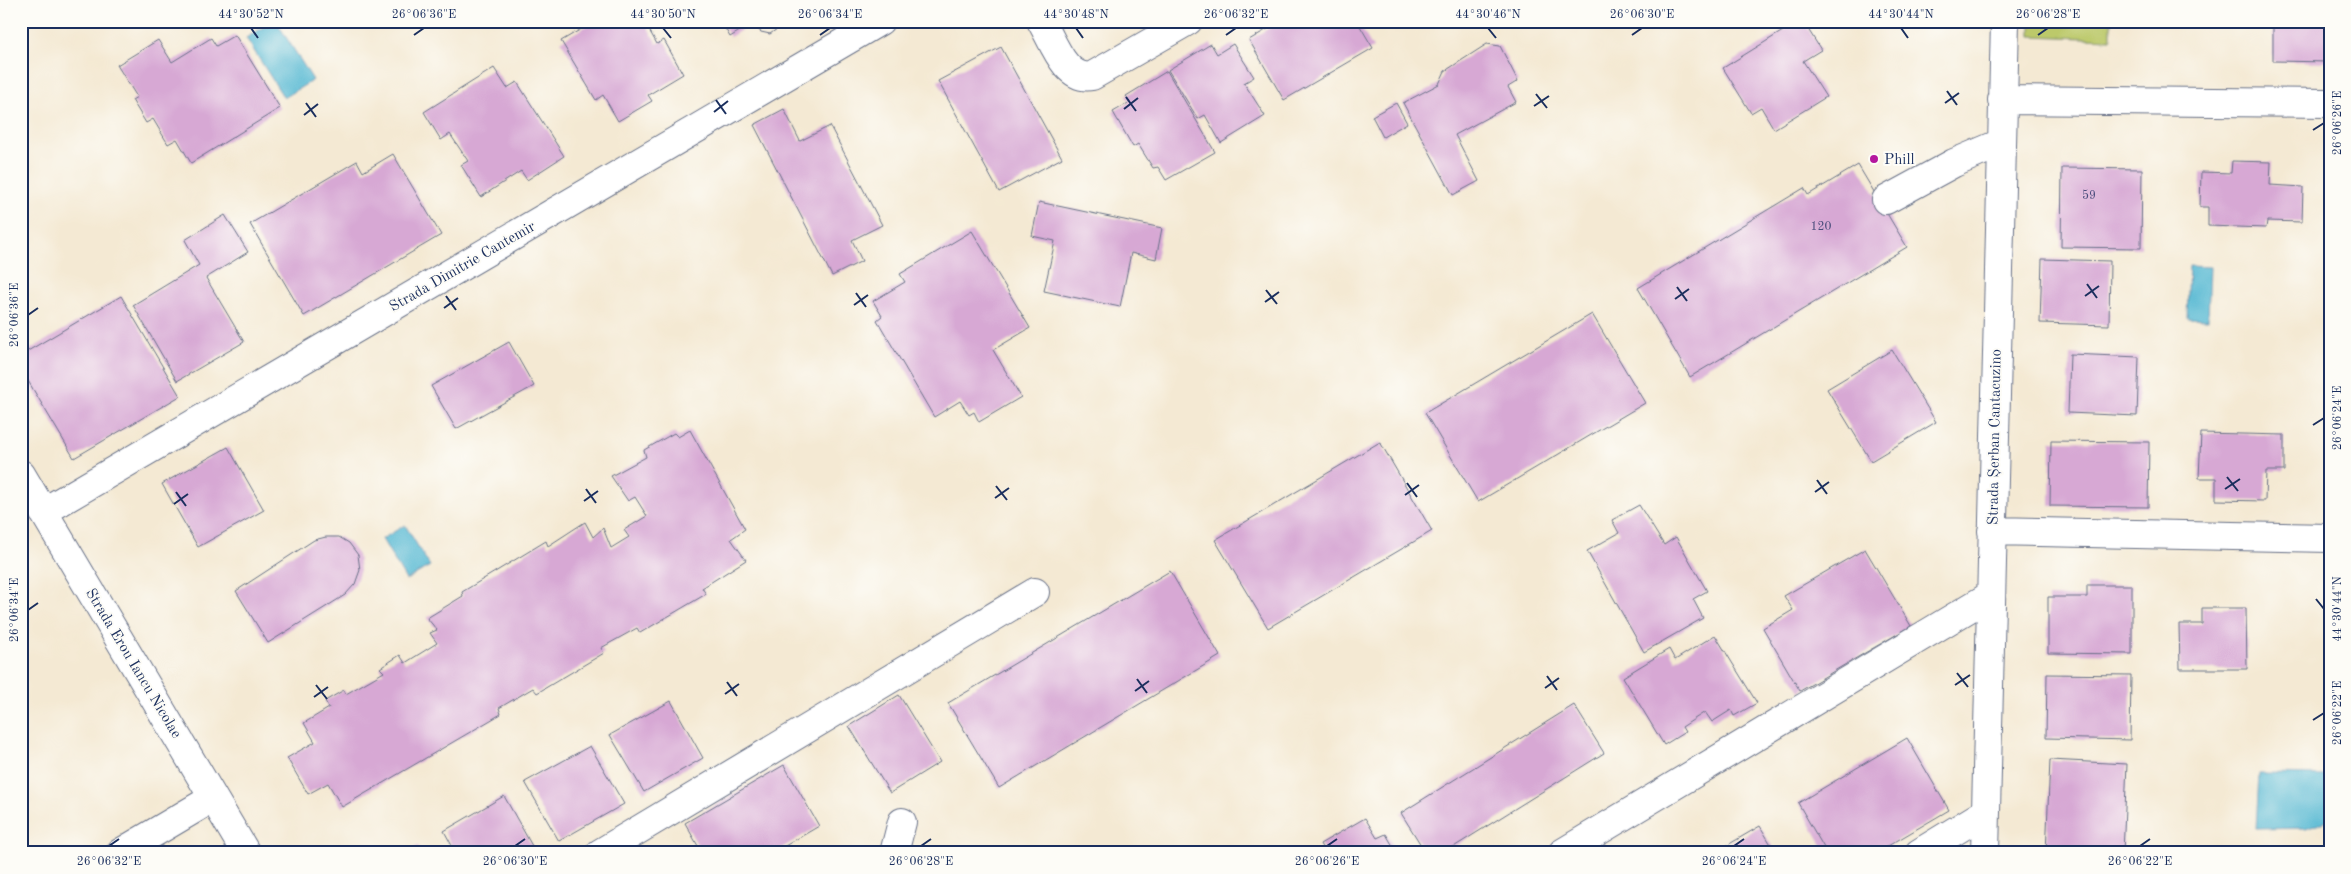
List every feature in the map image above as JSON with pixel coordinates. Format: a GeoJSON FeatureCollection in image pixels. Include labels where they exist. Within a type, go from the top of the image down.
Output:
{"type":"FeatureCollection","features":[{"type":"Feature","properties":{"kind":"street","name":"Strada Dimitrie Cantemir"},"geometry":{"type":"LineString","coordinates":[[43,512],[880,21]]}},
{"type":"Feature","properties":{"kind":"street"},"geometry":{"type":"LineString","coordinates":[[1041,21],[1071,71],[1084,77],[1092,76],[1188,21]]}},
{"type":"Feature","properties":{"kind":"street","name":"Strada Șerban Cantacuzino"},"geometry":{"type":"LineString","coordinates":[[1985,853],[2005,21]]}},
{"type":"Feature","properties":{"kind":"street"},"geometry":{"type":"LineString","coordinates":[[2002,100],[2330,103]]}},
{"type":"Feature","properties":{"kind":"street"},"geometry":{"type":"LineString","coordinates":[[1886,200],[1954,163],[2002,143]]}},
{"type":"Feature","properties":{"kind":"street","name":"Strada Erou Iancu Nicolae"},"geometry":{"type":"LineString","coordinates":[[22,475],[246,853]]}},
{"type":"Feature","properties":{"kind":"street"},"geometry":{"type":"LineString","coordinates":[[1992,531],[2330,538]]}},
{"type":"Feature","properties":{"kind":"street"},"geometry":{"type":"LineString","coordinates":[[600,853],[1036,592]]}},
{"type":"Feature","properties":{"kind":"street"},"geometry":{"type":"LineString","coordinates":[[1562,853],[1991,595]]}},
{"type":"Feature","properties":{"kind":"street"},"geometry":{"type":"LineString","coordinates":[[120,853],[213,798]]}},
{"type":"Feature","properties":{"kind":"street"},"geometry":{"type":"LineString","coordinates":[[1919,853],[1986,812]]}},
{"type":"Feature","properties":{"kind":"street"},"geometry":{"type":"LineString","coordinates":[[894,853],[902,822]]}},
{"type":"Feature","properties":{"kind":"green space"},"geometry":{"type":"Polygon","coordinates":[[[2031,21],[2111,21],[2111,39],[2031,36],[2031,21]]]}},
{"type":"Feature","properties":{"kind":"water"},"geometry":{"type":"Polygon","coordinates":[[[276,21],[313,80],[284,98],[246,38],[276,21]]]}},
{"type":"Feature","properties":{"kind":"water"},"geometry":{"type":"Polygon","coordinates":[[[2189,266],[2210,267],[2208,319],[2187,318],[2189,266]]]}},
{"type":"Feature","properties":{"kind":"water"},"geometry":{"type":"Polygon","coordinates":[[[405,525],[430,566],[406,580],[382,539],[405,525]]]}},
{"type":"Feature","properties":{"kind":"water"},"geometry":{"type":"Polygon","coordinates":[[[2259,774],[2330,775],[2330,819],[2306,828],[2256,829],[2259,774]]]}},
{"type":"Feature","properties":{"kind":"building"},"geometry":{"type":"Polygon","coordinates":[[[595,21],[609,23],[644,21],[657,44],[664,40],[683,74],[648,95],[652,101],[618,121],[603,95],[596,100],[561,41],[595,21]]]}},
{"type":"Feature","properties":{"kind":"building"},"geometry":{"type":"Polygon","coordinates":[[[725,21],[781,21],[777,29],[770,34],[761,32],[751,24],[730,37],[722,23],[725,21]]]}},
{"type":"Feature","properties":{"kind":"building"},"geometry":{"type":"Polygon","coordinates":[[[1281,21],[1357,21],[1373,48],[1284,100],[1249,40],[1281,21]]]}},
{"type":"Feature","properties":{"kind":"building"},"geometry":{"type":"Polygon","coordinates":[[[1799,21],[1803,21],[1821,50],[1803,61],[1826,97],[1774,129],[1761,107],[1751,113],[1723,68],[1799,21]]]}},
{"type":"Feature","properties":{"kind":"building"},"geometry":{"type":"Polygon","coordinates":[[[2273,21],[2330,21],[2330,62],[2273,61],[2273,21]]]}},
{"type":"Feature","properties":{"kind":"building"},"geometry":{"type":"Polygon","coordinates":[[[235,35],[280,108],[191,163],[177,139],[168,144],[153,119],[146,123],[132,100],[137,97],[117,65],[158,40],[172,62],[211,38],[216,46],[235,35]]]}},
{"type":"Feature","properties":{"kind":"building"},"geometry":{"type":"Polygon","coordinates":[[[1211,44],[1217,54],[1233,44],[1254,77],[1244,83],[1265,116],[1221,143],[1205,115],[1198,119],[1168,70],[1211,44]]]}},
{"type":"Feature","properties":{"kind":"building"},"geometry":{"type":"Polygon","coordinates":[[[1487,44],[1500,46],[1518,81],[1508,87],[1516,102],[1455,135],[1479,181],[1453,195],[1403,103],[1439,84],[1445,71],[1487,44]]]}},
{"type":"Feature","properties":{"kind":"building"},"geometry":{"type":"Polygon","coordinates":[[[1001,47],[1062,158],[999,192],[938,81],[1001,47]]]}},
{"type":"Feature","properties":{"kind":"building"},"geometry":{"type":"Polygon","coordinates":[[[494,68],[507,88],[517,82],[564,156],[527,180],[521,171],[481,197],[461,165],[468,161],[450,134],[441,140],[424,112],[494,68]]]}},
{"type":"Feature","properties":{"kind":"building"},"geometry":{"type":"Polygon","coordinates":[[[1167,71],[1215,152],[1166,180],[1158,167],[1153,168],[1138,144],[1133,147],[1113,112],[1130,102],[1126,96],[1167,71]]]}},
{"type":"Feature","properties":{"kind":"building"},"geometry":{"type":"Polygon","coordinates":[[[1396,103],[1407,123],[1383,137],[1372,116],[1396,103]]]}},
{"type":"Feature","properties":{"kind":"building"},"geometry":{"type":"Polygon","coordinates":[[[784,109],[800,141],[830,126],[882,225],[852,240],[862,261],[832,276],[754,125],[784,109]]]}},
{"type":"Feature","properties":{"kind":"building"},"geometry":{"type":"Polygon","coordinates":[[[393,154],[441,235],[304,316],[250,224],[357,161],[363,172],[393,154]]]}},
{"type":"Feature","properties":{"kind":"building"},"geometry":{"type":"Polygon","coordinates":[[[2232,161],[2271,162],[2270,185],[2303,187],[2302,222],[2267,221],[2266,228],[2208,226],[2208,207],[2200,207],[2201,172],[2231,173],[2232,161]]]}},
{"type":"Feature","properties":{"kind":"building"},"geometry":{"type":"Polygon","coordinates":[[[1858,165],[1907,247],[1690,377],[1638,288],[1804,188],[1808,195],[1858,165]]]}},
{"type":"Feature","properties":{"kind":"building"},"geometry":{"type":"Polygon","coordinates":[[[2062,168],[2142,169],[2141,248],[2061,247],[2062,168]]]}},
{"type":"Feature","properties":{"kind":"building"},"geometry":{"type":"Polygon","coordinates":[[[1039,202],[1162,228],[1156,259],[1131,253],[1120,307],[1044,291],[1055,241],[1032,236],[1039,202]]]}},
{"type":"Feature","properties":{"kind":"building"},"geometry":{"type":"Polygon","coordinates":[[[225,215],[248,252],[206,278],[244,342],[177,381],[133,305],[199,265],[185,240],[225,215]]]}},
{"type":"Feature","properties":{"kind":"building"},"geometry":{"type":"Polygon","coordinates":[[[972,231],[1030,328],[993,350],[1021,397],[979,422],[974,412],[969,415],[960,401],[934,417],[877,320],[882,316],[873,301],[905,282],[900,274],[972,231]]]}},
{"type":"Feature","properties":{"kind":"building"},"geometry":{"type":"Polygon","coordinates":[[[2042,259],[2110,261],[2109,325],[2040,323],[2042,259]]]}},
{"type":"Feature","properties":{"kind":"building"},"geometry":{"type":"Polygon","coordinates":[[[121,296],[180,396],[74,458],[21,369],[21,355],[121,296]]]}},
{"type":"Feature","properties":{"kind":"building"},"geometry":{"type":"Polygon","coordinates":[[[1592,314],[1645,403],[1478,502],[1425,413],[1592,314]]]}},
{"type":"Feature","properties":{"kind":"building"},"geometry":{"type":"Polygon","coordinates":[[[509,342],[534,386],[456,429],[431,386],[509,342]]]}},
{"type":"Feature","properties":{"kind":"building"},"geometry":{"type":"Polygon","coordinates":[[[1892,350],[1936,422],[1871,461],[1827,389],[1892,350]]]}},
{"type":"Feature","properties":{"kind":"building"},"geometry":{"type":"Polygon","coordinates":[[[2070,354],[2139,357],[2137,416],[2068,413],[2070,354]]]}},
{"type":"Feature","properties":{"kind":"building"},"geometry":{"type":"Polygon","coordinates":[[[690,430],[745,529],[731,539],[746,560],[702,588],[706,594],[640,633],[637,628],[601,648],[604,653],[537,693],[533,688],[499,708],[501,714],[342,807],[328,783],[308,794],[287,758],[315,742],[304,723],[329,708],[325,701],[344,690],[346,694],[384,672],[380,668],[400,655],[405,663],[437,643],[430,633],[437,630],[427,618],[463,596],[462,592],[546,541],[548,546],[585,522],[593,537],[603,528],[611,548],[629,537],[624,530],[647,516],[635,497],[628,501],[611,476],[646,457],[644,450],[674,433],[678,437],[690,430]]]}},
{"type":"Feature","properties":{"kind":"building"},"geometry":{"type":"Polygon","coordinates":[[[2201,433],[2284,435],[2284,471],[2266,471],[2265,501],[2216,500],[2216,478],[2199,478],[2201,433]]]}},
{"type":"Feature","properties":{"kind":"building"},"geometry":{"type":"Polygon","coordinates":[[[2051,441],[2149,442],[2148,507],[2050,506],[2051,441]]]}},
{"type":"Feature","properties":{"kind":"building"},"geometry":{"type":"Polygon","coordinates":[[[1380,442],[1432,531],[1268,628],[1215,540],[1380,442]]]}},
{"type":"Feature","properties":{"kind":"building"},"geometry":{"type":"Polygon","coordinates":[[[228,447],[264,510],[198,547],[162,484],[228,447]]]}},
{"type":"Feature","properties":{"kind":"building"},"geometry":{"type":"Polygon","coordinates":[[[1639,505],[1664,545],[1676,537],[1707,591],[1693,599],[1703,618],[1644,652],[1587,551],[1619,533],[1612,520],[1639,505]]]}},
{"type":"Feature","properties":{"kind":"building"},"geometry":{"type":"Polygon","coordinates":[[[326,537],[339,537],[349,543],[358,555],[360,570],[355,584],[345,595],[268,643],[236,591],[314,540],[326,537]]]}},
{"type":"Feature","properties":{"kind":"building"},"geometry":{"type":"Polygon","coordinates":[[[1865,549],[1911,626],[1800,691],[1763,628],[1793,610],[1784,596],[1865,549]]]}},
{"type":"Feature","properties":{"kind":"building"},"geometry":{"type":"Polygon","coordinates":[[[1170,571],[1220,656],[999,788],[948,703],[1170,571]]]}},
{"type":"Feature","properties":{"kind":"building"},"geometry":{"type":"Polygon","coordinates":[[[2087,585],[2132,585],[2132,654],[2048,653],[2048,597],[2087,597],[2087,585]]]}},
{"type":"Feature","properties":{"kind":"building"},"geometry":{"type":"Polygon","coordinates":[[[2202,608],[2246,608],[2247,669],[2180,669],[2179,624],[2202,624],[2202,608]]]}},
{"type":"Feature","properties":{"kind":"building"},"geometry":{"type":"Polygon","coordinates":[[[1715,635],[1757,703],[1734,716],[1731,710],[1712,722],[1705,712],[1682,727],[1685,732],[1664,745],[1623,677],[1669,649],[1675,660],[1715,635]]]}},
{"type":"Feature","properties":{"kind":"building"},"geometry":{"type":"Polygon","coordinates":[[[2047,674],[2131,675],[2130,740],[2046,738],[2047,674]]]}},
{"type":"Feature","properties":{"kind":"building"},"geometry":{"type":"Polygon","coordinates":[[[899,695],[940,762],[890,793],[849,726],[899,695]]]}},
{"type":"Feature","properties":{"kind":"building"},"geometry":{"type":"Polygon","coordinates":[[[671,701],[703,758],[644,792],[610,735],[671,701]]]}},
{"type":"Feature","properties":{"kind":"building"},"geometry":{"type":"Polygon","coordinates":[[[1574,705],[1604,753],[1444,853],[1426,853],[1401,813],[1574,705]]]}},
{"type":"Feature","properties":{"kind":"building"},"geometry":{"type":"Polygon","coordinates":[[[1907,738],[1949,810],[1876,853],[1827,853],[1798,803],[1907,738]]]}},
{"type":"Feature","properties":{"kind":"building"},"geometry":{"type":"Polygon","coordinates":[[[590,746],[624,804],[559,841],[525,782],[590,746]]]}},
{"type":"Feature","properties":{"kind":"building"},"geometry":{"type":"Polygon","coordinates":[[[2050,760],[2127,764],[2123,853],[2046,853],[2050,760]]]}},
{"type":"Feature","properties":{"kind":"building"},"geometry":{"type":"Polygon","coordinates":[[[784,765],[819,826],[773,853],[702,853],[685,823],[784,765]]]}},
{"type":"Feature","properties":{"kind":"building"},"geometry":{"type":"Polygon","coordinates":[[[504,796],[536,853],[456,853],[444,831],[504,796]]]}},
{"type":"Feature","properties":{"kind":"building"},"geometry":{"type":"Polygon","coordinates":[[[1365,818],[1377,838],[1386,834],[1397,853],[1325,853],[1320,844],[1365,818]]]}},
{"type":"Feature","properties":{"kind":"building"},"geometry":{"type":"Polygon","coordinates":[[[1760,826],[1776,853],[1714,853],[1760,826]]]}},
{"type":"Feature","properties":{"kind":"building"},"geometry":{"type":"Polygon","coordinates":[[[418,846],[422,853],[405,853],[418,846]]]}},
{"type":"Feature","properties":{"kind":"place","name":"Phill"},"geometry":{"type":"Point","coordinates":[1874,159]}}]}
